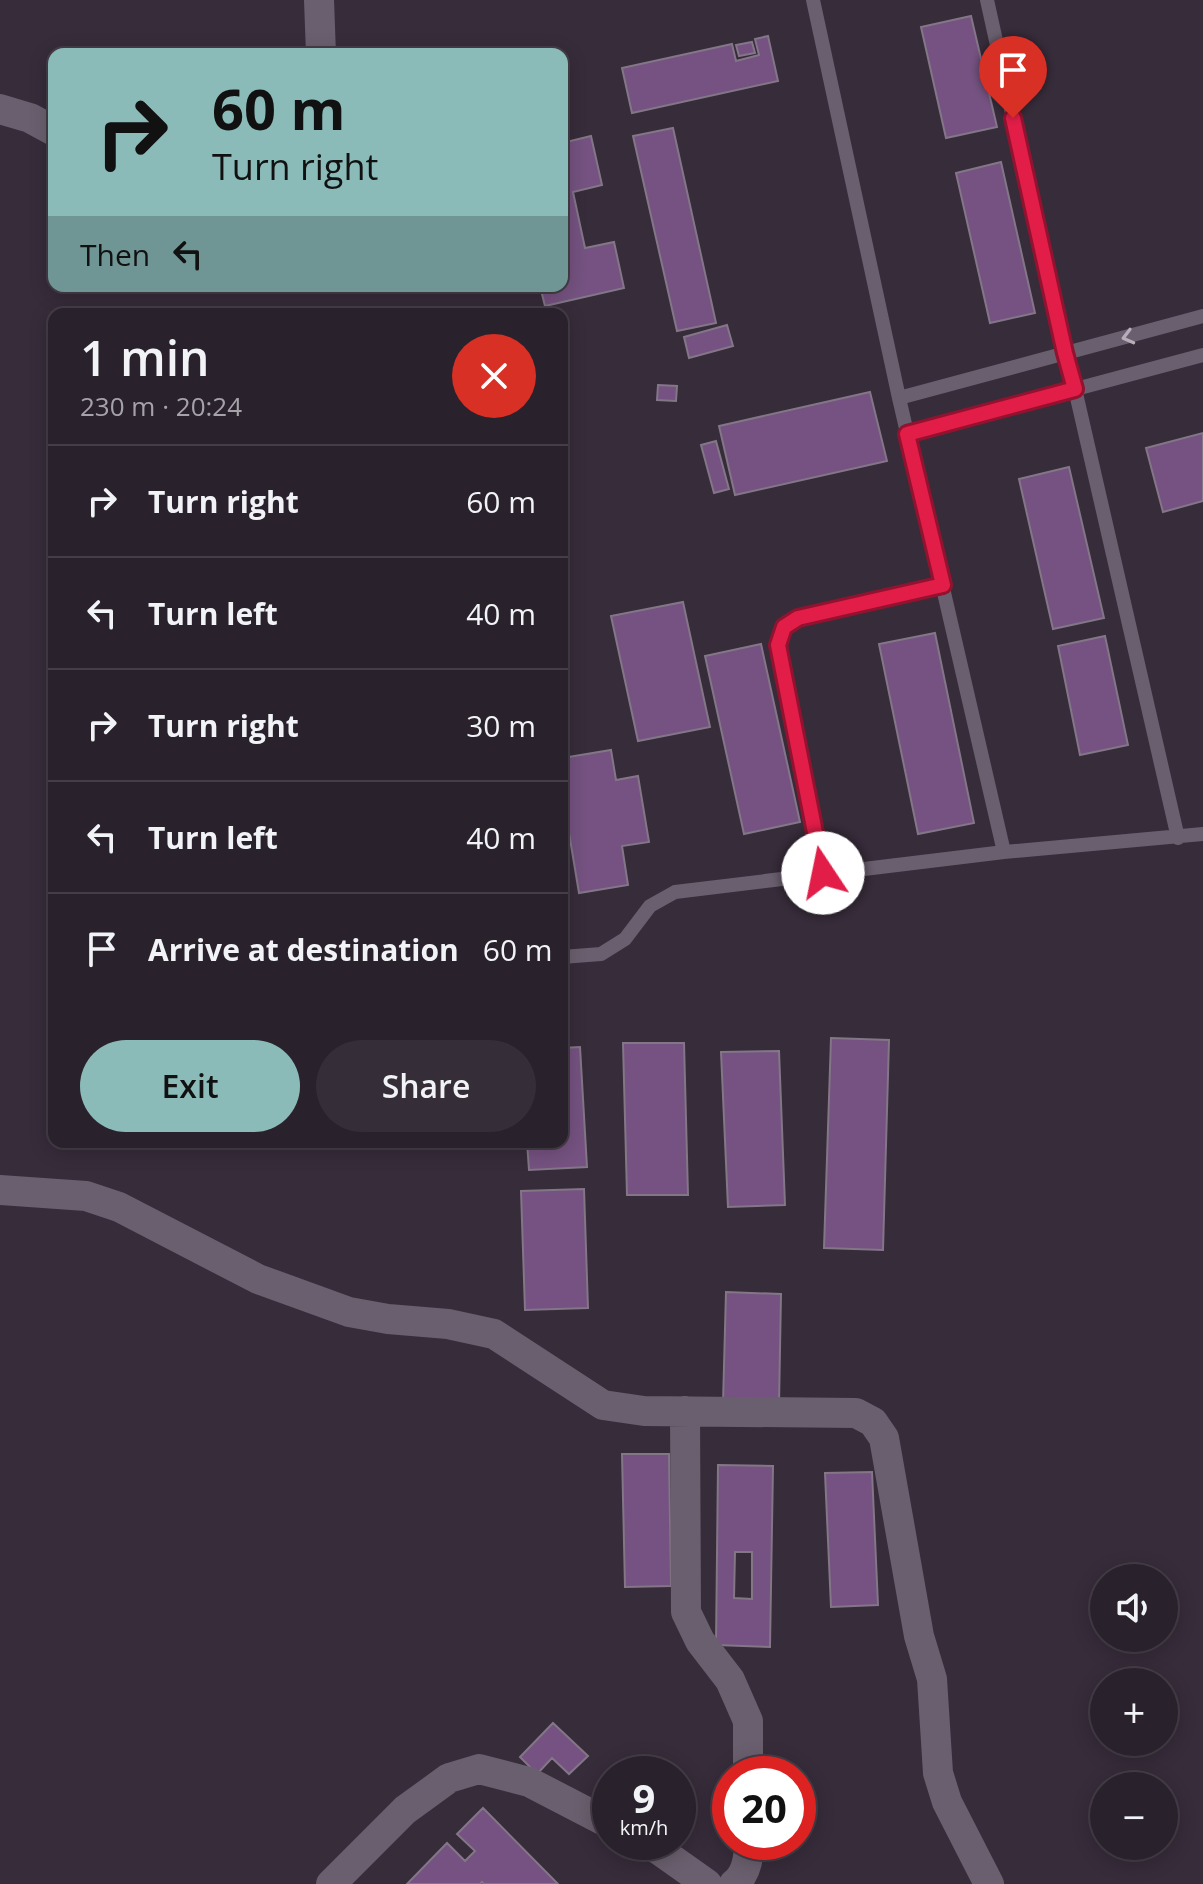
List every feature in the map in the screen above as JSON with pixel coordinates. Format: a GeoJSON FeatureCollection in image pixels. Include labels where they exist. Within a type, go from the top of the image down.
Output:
{"type":"FeatureCollection","features":[{"type":"Feature","properties":{"kind":"street"},"geometry":{"type":"LineString","coordinates":[[319,0],[321,48]]}},
{"type":"Feature","properties":{"kind":"street"},"geometry":{"type":"LineString","coordinates":[[0,109],[30,118],[48,128]]}},
{"type":"Feature","properties":{"kind":"street"},"geometry":{"type":"LineString","coordinates":[[0,1190],[86,1196],[119,1207],[258,1279],[349,1312],[448,1324],[494,1334],[603,1405],[644,1411],[856,1413],[873,1422],[884,1438],[919,1636],[932,1679],[938,1773],[947,1802],[989,1884]]}},
{"type":"Feature","properties":{"kind":"street"},"geometry":{"type":"LineString","coordinates":[[685,1411],[686,1612],[700,1641],[730,1680],[748,1721],[748,1756]]}},
{"type":"Feature","properties":{"kind":"street"},"geometry":{"type":"LineString","coordinates":[[331,1884],[405,1810],[449,1778],[479,1769],[529,1782],[592,1815]]}},
{"type":"Feature","properties":{"kind":"street"},"geometry":{"type":"LineString","coordinates":[[673,1860],[707,1884]]}},
{"type":"Feature","properties":{"kind":"street"},"geometry":{"type":"LineString","coordinates":[[734,1884],[742,1878],[747,1860]]}},
{"type":"Feature","properties":{"kind":"lane"},"geometry":{"type":"LineString","coordinates":[[813,0],[907,434],[1004,852]]}},
{"type":"Feature","properties":{"kind":"lane"},"geometry":{"type":"LineString","coordinates":[[987,0],[1178,838]]}},
{"type":"Feature","properties":{"kind":"lane"},"geometry":{"type":"LineString","coordinates":[[899,398],[1203,316]]}},
{"type":"Feature","properties":{"kind":"lane"},"geometry":{"type":"LineString","coordinates":[[907,434],[1203,355]]}},
{"type":"Feature","properties":{"kind":"lane"},"geometry":{"type":"LineString","coordinates":[[823,873],[778,645],[784,627],[798,618],[943,585]]}},
{"type":"Feature","properties":{"kind":"lane"},"geometry":{"type":"LineString","coordinates":[[568,957],[601,954],[625,939],[650,906],[675,892],[1004,852],[1203,834]]}},
{"type":"Feature","properties":{"kind":"building"},"geometry":{"type":"Polygon","coordinates":[[[971,16],[997,127],[946,138],[921,27],[971,16]]]}},
{"type":"Feature","properties":{"kind":"building"},"geometry":{"type":"Polygon","coordinates":[[[768,36],[778,81],[632,113],[622,68],[732,44],[736,61],[759,55],[755,39],[768,36]]]}},
{"type":"Feature","properties":{"kind":"building"},"geometry":{"type":"Polygon","coordinates":[[[752,42],[755,53],[739,56],[736,45],[752,42]]]}},
{"type":"Feature","properties":{"kind":"building"},"geometry":{"type":"Polygon","coordinates":[[[673,128],[716,323],[677,331],[633,136],[673,128]]]}},
{"type":"Feature","properties":{"kind":"building"},"geometry":{"type":"Polygon","coordinates":[[[591,136],[602,185],[573,192],[585,248],[614,242],[624,288],[545,306],[542,292],[568,292],[568,142],[591,136]]]}},
{"type":"Feature","properties":{"kind":"building"},"geometry":{"type":"Polygon","coordinates":[[[1001,162],[1035,313],[990,323],[956,173],[1001,162]]]}},
{"type":"Feature","properties":{"kind":"building"},"geometry":{"type":"Polygon","coordinates":[[[727,325],[733,346],[689,358],[684,337],[727,325]]]}},
{"type":"Feature","properties":{"kind":"building"},"geometry":{"type":"Polygon","coordinates":[[[658,385],[677,386],[676,401],[657,400],[658,385]]]}},
{"type":"Feature","properties":{"kind":"building"},"geometry":{"type":"Polygon","coordinates":[[[870,392],[887,461],[735,495],[719,426],[870,392]]]}},
{"type":"Feature","properties":{"kind":"building"},"geometry":{"type":"Polygon","coordinates":[[[1203,433],[1203,501],[1163,512],[1146,448],[1203,433]]]}},
{"type":"Feature","properties":{"kind":"building"},"geometry":{"type":"Polygon","coordinates":[[[716,441],[729,489],[714,493],[701,445],[716,441]]]}},
{"type":"Feature","properties":{"kind":"building"},"geometry":{"type":"Polygon","coordinates":[[[1069,467],[1104,618],[1053,629],[1019,479],[1069,467]]]}},
{"type":"Feature","properties":{"kind":"building"},"geometry":{"type":"Polygon","coordinates":[[[683,602],[710,727],[638,741],[611,616],[683,602]]]}},
{"type":"Feature","properties":{"kind":"building"},"geometry":{"type":"Polygon","coordinates":[[[935,633],[974,823],[918,834],[879,644],[935,633]]]}},
{"type":"Feature","properties":{"kind":"building"},"geometry":{"type":"Polygon","coordinates":[[[1105,636],[1128,745],[1080,755],[1058,646],[1105,636]]]}},
{"type":"Feature","properties":{"kind":"building"},"geometry":{"type":"Polygon","coordinates":[[[761,644],[800,822],[744,834],[705,656],[761,644]]]}},
{"type":"Feature","properties":{"kind":"building"},"geometry":{"type":"Polygon","coordinates":[[[611,750],[616,780],[638,776],[649,842],[622,846],[628,885],[579,893],[568,827],[568,757],[611,750]]]}},
{"type":"Feature","properties":{"kind":"building"},"geometry":{"type":"Polygon","coordinates":[[[831,1038],[889,1040],[883,1250],[824,1248],[831,1038]]]}},
{"type":"Feature","properties":{"kind":"building"},"geometry":{"type":"Polygon","coordinates":[[[623,1043],[684,1043],[688,1195],[627,1195],[623,1043]]]}},
{"type":"Feature","properties":{"kind":"building"},"geometry":{"type":"Polygon","coordinates":[[[580,1047],[587,1167],[529,1170],[527,1148],[568,1148],[568,1048],[580,1047]]]}},
{"type":"Feature","properties":{"kind":"building"},"geometry":{"type":"Polygon","coordinates":[[[779,1051],[785,1205],[728,1207],[721,1052],[779,1051]]]}},
{"type":"Feature","properties":{"kind":"building"},"geometry":{"type":"Polygon","coordinates":[[[584,1189],[588,1308],[525,1310],[521,1191],[584,1189]]]}},
{"type":"Feature","properties":{"kind":"building"},"geometry":{"type":"Polygon","coordinates":[[[726,1292],[781,1294],[779,1405],[723,1403],[726,1292]]]}},
{"type":"Feature","properties":{"kind":"building"},"geometry":{"type":"Polygon","coordinates":[[[622,1454],[669,1454],[671,1586],[625,1587],[622,1454]]]}},
{"type":"Feature","properties":{"kind":"building"},"geometry":{"type":"Polygon","coordinates":[[[718,1465],[773,1466],[770,1647],[716,1645],[718,1465]],[[735,1552],[734,1598],[752,1599],[752,1552],[735,1552]]]}},
{"type":"Feature","properties":{"kind":"building"},"geometry":{"type":"Polygon","coordinates":[[[872,1472],[878,1605],[831,1607],[825,1473],[872,1472]]]}},
{"type":"Feature","properties":{"kind":"building"},"geometry":{"type":"Polygon","coordinates":[[[553,1723],[588,1756],[569,1774],[552,1758],[537,1774],[520,1757],[553,1723]]]}},
{"type":"Feature","properties":{"kind":"building"},"geometry":{"type":"Polygon","coordinates":[[[483,1808],[558,1884],[407,1884],[447,1843],[465,1861],[475,1851],[457,1834],[483,1808]]]}},
{"type":"Feature","properties":{"kind":"route"},"geometry":{"type":"LineString","coordinates":[[823,873],[778,645],[784,627],[798,618],[943,585],[907,434],[1075,389],[1013,118]]}}]}
